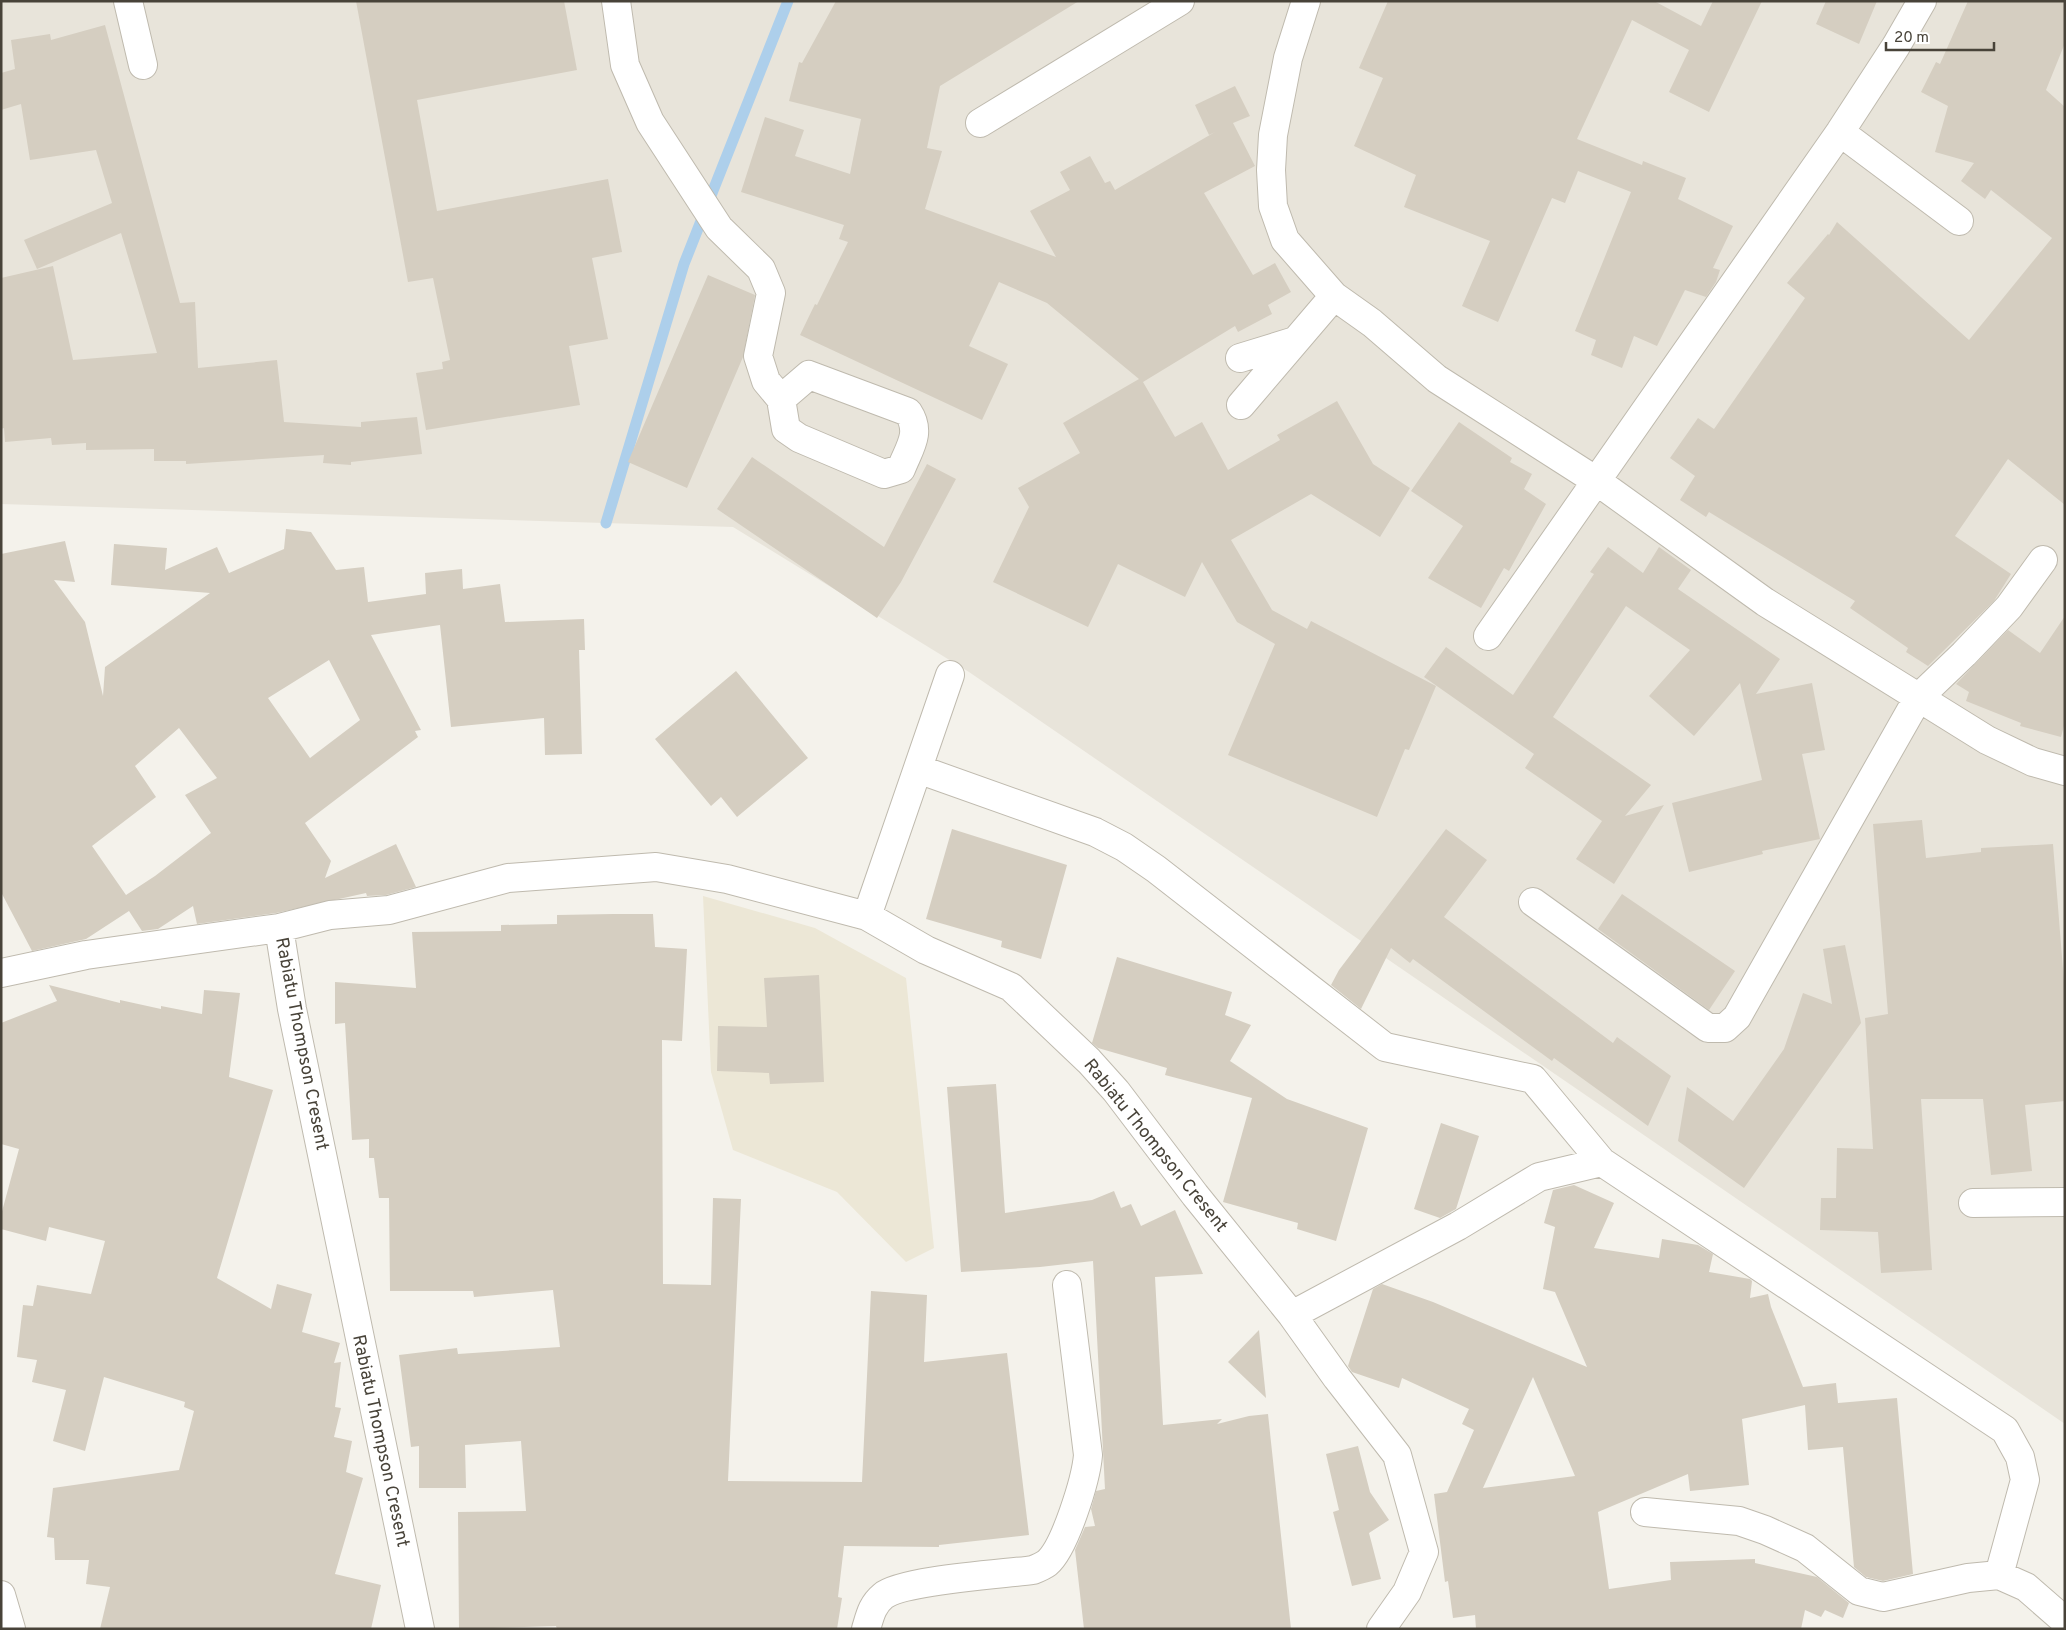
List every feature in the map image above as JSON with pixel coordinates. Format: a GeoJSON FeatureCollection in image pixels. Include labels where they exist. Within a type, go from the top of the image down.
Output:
{"type":"FeatureCollection","features":[{"type":"Feature","properties":{"kind":"street"},"geometry":{"type":"LineString","coordinates":[[128,1],[143,65]]}},
{"type":"Feature","properties":{"kind":"street"},"geometry":{"type":"LineString","coordinates":[[616,1],[625,64],[650,122],[719,228],[761,269],[772,293],[758,356],[766,381],[781,399],[786,429],[799,438],[884,474],[901,469],[915,435],[915,422],[908,412],[809,375],[781,399]]}},
{"type":"Feature","properties":{"kind":"street"},"geometry":{"type":"LineString","coordinates":[[980,123],[1180,1]]}},
{"type":"Feature","properties":{"kind":"street"},"geometry":{"type":"LineString","coordinates":[[1306,1],[1288,58],[1272,135],[1271,170],[1274,206],[1285,240],[1334,296],[1372,323],[1437,379],[1598,482],[1765,602],[1987,740],[2033,762],[2065,771]]}},
{"type":"Feature","properties":{"kind":"street"},"geometry":{"type":"LineString","coordinates":[[1488,636],[1598,482],[1840,132],[1896,46],[1922,1]]}},
{"type":"Feature","properties":{"kind":"street"},"geometry":{"type":"LineString","coordinates":[[1840,132],[1959,221]]}},
{"type":"Feature","properties":{"kind":"street"},"geometry":{"type":"LineString","coordinates":[[1241,405],[1334,296]]}},
{"type":"Feature","properties":{"kind":"street"},"geometry":{"type":"LineString","coordinates":[[1240,358],[1295,341]]}},
{"type":"Feature","properties":{"kind":"street"},"geometry":{"type":"LineString","coordinates":[[1533,902],[1708,1028],[1725,1028],[1737,1016],[1918,698],[2009,607],[2043,560]]}},
{"type":"Feature","properties":{"kind":"street"},"geometry":{"type":"LineString","coordinates":[[867,916],[950,675]]}},
{"type":"Feature","properties":{"kind":"street"},"geometry":{"type":"LineString","coordinates":[[918,769],[1095,832],[1124,847],[1156,869],[1385,1047],[1533,1079],[1602,1162],[2005,1430],[2020,1457],[2025,1480],[1999,1575]]}},
{"type":"Feature","properties":{"kind":"street","name":"Rabiatu Thompson Cresent"},"geometry":{"type":"LineString","coordinates":[[420,1629],[306,1075],[279,928],[330,915],[389,910],[508,878],[656,867],[727,879],[867,916],[926,950],[1011,987],[1089,1061],[1116,1091],[1195,1195],[1292,1315],[1337,1378],[1397,1455],[1424,1552],[1408,1592],[1381,1629]]}},
{"type":"Feature","properties":{"kind":"street"},"geometry":{"type":"LineString","coordinates":[[1,973],[86,955],[279,928]]}},
{"type":"Feature","properties":{"kind":"street"},"geometry":{"type":"LineString","coordinates":[[1292,1315],[1458,1226],[1539,1177],[1602,1162]]}},
{"type":"Feature","properties":{"kind":"street"},"geometry":{"type":"LineString","coordinates":[[1973,1203],[2065,1202]]}},
{"type":"Feature","properties":{"kind":"street"},"geometry":{"type":"LineString","coordinates":[[866,1629],[873,1605],[885,1594],[910,1585],[1033,1570],[1047,1562],[1058,1548],[1086,1475],[1088,1455],[1067,1284]]}},
{"type":"Feature","properties":{"kind":"street"},"geometry":{"type":"LineString","coordinates":[[1645,1512],[1739,1521],[1765,1530],[1805,1548],[1859,1591],[1883,1597],[1968,1578],[1999,1575],[2026,1587],[2065,1621]]}},
{"type":"Feature","properties":{"kind":"street"},"geometry":{"type":"LineString","coordinates":[[1,1596],[12,1629]]}},
{"type":"Feature","properties":{"kind":"shaded area"},"geometry":{"type":"Polygon","coordinates":[[[1,1],[2065,1],[2065,1424],[969,672],[733,527],[1,504],[1,1]]]}},
{"type":"Feature","properties":{"kind":"shaded area"},"geometry":{"type":"Polygon","coordinates":[[[703,896],[815,928],[906,978],[934,1248],[906,1262],[837,1192],[733,1150],[711,1072],[703,896]]]}},
{"type":"Feature","properties":{"kind":"building"},"geometry":{"type":"Polygon","coordinates":[[[356,1],[564,1],[577,70],[417,100],[437,211],[608,179],[622,252],[592,258],[608,339],[569,346],[580,405],[426,430],[416,373],[443,369],[442,362],[450,360],[433,278],[408,282],[356,1]]]}},
{"type":"Feature","properties":{"kind":"building"},"geometry":{"type":"Polygon","coordinates":[[[836,1],[1079,1],[940,86],[927,148],[942,151],[925,209],[1056,257],[1030,211],[1070,190],[1060,172],[1090,156],[1105,183],[1110,181],[1115,190],[1215,132],[1209,135],[1195,105],[1235,86],[1250,116],[1233,123],[1255,166],[1204,193],[1253,275],[1275,263],[1291,292],[1268,305],[1272,314],[1238,332],[1235,326],[1143,382],[1175,437],[1202,422],[1228,470],[1280,440],[1277,435],[1337,401],[1373,464],[1410,488],[1380,537],[1311,494],[1231,540],[1272,610],[1307,629],[1311,621],[1436,686],[1409,750],[1405,749],[1377,817],[1228,755],[1275,644],[1237,622],[1202,562],[1185,597],[1118,564],[1088,627],[993,582],[1029,507],[1018,488],[1080,453],[1063,423],[1139,379],[1047,303],[999,282],[969,346],[1008,364],[982,420],[800,335],[848,242],[839,239],[844,225],[741,192],[765,117],[804,130],[795,156],[850,174],[861,119],[789,101],[799,62],[802,63],[836,1]]]}},
{"type":"Feature","properties":{"kind":"building"},"geometry":{"type":"Polygon","coordinates":[[[1388,1],[1654,1],[1701,26],[1713,1],[1762,1],[1709,112],[1669,92],[1689,50],[1632,20],[1577,139],[1642,165],[1643,161],[1686,178],[1678,199],[1733,226],[1713,268],[1720,270],[1716,282],[1706,297],[1685,290],[1657,346],[1634,336],[1622,368],[1591,355],[1596,340],[1575,331],[1631,192],[1578,171],[1565,203],[1552,198],[1498,322],[1462,306],[1490,241],[1404,207],[1416,175],[1354,146],[1383,78],[1359,68],[1388,1]]]}},
{"type":"Feature","properties":{"kind":"building"},"geometry":{"type":"Polygon","coordinates":[[[1826,1],[1877,1],[1859,44],[1816,24],[1826,1]]]}},
{"type":"Feature","properties":{"kind":"building"},"geometry":{"type":"Polygon","coordinates":[[[1968,1],[2065,1],[2065,43],[2046,90],[2065,107],[2065,505],[2008,459],[1955,536],[2011,574],[1994,601],[1928,666],[1906,652],[1908,648],[1850,608],[1855,601],[1709,512],[1706,517],[1680,500],[1695,476],[1670,458],[1698,418],[1714,429],[1805,298],[1787,283],[1829,235],[1837,222],[1969,340],[2052,238],[1991,190],[1985,199],[1961,181],[1974,163],[1935,152],[1948,106],[1921,92],[1936,62],[1940,64],[1968,1]]]}},
{"type":"Feature","properties":{"kind":"building"},"geometry":{"type":"Polygon","coordinates":[[[105,25],[180,303],[195,302],[198,368],[277,360],[284,422],[361,427],[361,422],[417,417],[422,454],[351,462],[351,465],[323,463],[324,455],[186,464],[186,461],[154,461],[154,449],[86,450],[86,443],[52,445],[51,438],[5,442],[4,428],[1,429],[1,278],[53,266],[73,360],[157,353],[121,233],[37,269],[24,240],[112,203],[96,150],[30,160],[21,104],[1,110],[1,73],[15,69],[11,40],[50,34],[51,40],[105,25]]]}},
{"type":"Feature","properties":{"kind":"building"},"geometry":{"type":"Polygon","coordinates":[[[708,275],[755,295],[743,357],[687,488],[628,462],[708,275]]]}},
{"type":"Feature","properties":{"kind":"building"},"geometry":{"type":"Polygon","coordinates":[[[1459,422],[1512,458],[1510,462],[1532,474],[1524,489],[1546,504],[1509,571],[1504,568],[1481,608],[1428,578],[1463,526],[1411,491],[1459,422]]]}},
{"type":"Feature","properties":{"kind":"building"},"geometry":{"type":"Polygon","coordinates":[[[752,457],[884,547],[927,464],[956,479],[901,582],[877,618],[717,509],[752,457]]]}},
{"type":"Feature","properties":{"kind":"building"},"geometry":{"type":"Polygon","coordinates":[[[286,529],[311,532],[336,570],[364,567],[368,602],[426,594],[425,573],[462,569],[463,589],[500,584],[505,622],[584,619],[585,650],[579,650],[582,754],[545,755],[544,718],[451,727],[440,625],[371,635],[421,730],[415,731],[418,737],[305,823],[331,861],[325,878],[396,844],[416,887],[386,895],[367,896],[366,893],[276,913],[197,924],[193,906],[158,929],[142,931],[129,911],[86,939],[32,951],[1,892],[1,554],[65,541],[75,582],[54,580],[85,622],[103,696],[105,667],[210,593],[111,585],[114,544],[167,548],[165,570],[217,547],[229,573],[284,549],[286,529]],[[329,660],[268,698],[310,758],[360,720],[329,660]],[[179,728],[135,766],[156,797],[92,846],[126,895],[155,876],[211,833],[185,795],[217,778],[179,728]]]}},
{"type":"Feature","properties":{"kind":"building"},"geometry":{"type":"Polygon","coordinates":[[[1608,547],[1643,573],[1659,547],[1691,570],[1678,589],[1780,659],[1756,694],[1812,683],[1825,750],[1802,754],[1820,839],[1762,851],[1763,854],[1689,872],[1672,803],[1762,780],[1740,683],[1694,736],[1649,696],[1690,650],[1626,606],[1553,717],[1651,785],[1625,816],[1664,805],[1614,884],[1576,859],[1602,821],[1525,768],[1534,754],[1424,677],[1446,647],[1513,695],[1594,574],[1590,572],[1608,547]]]}},
{"type":"Feature","properties":{"kind":"building"},"geometry":{"type":"Polygon","coordinates":[[[2065,616],[2065,722],[2061,737],[2020,726],[2021,723],[1966,701],[1969,692],[1956,684],[2008,630],[2040,653],[2065,616]]]}},
{"type":"Feature","properties":{"kind":"building"},"geometry":{"type":"Polygon","coordinates":[[[736,671],[808,758],[737,817],[721,797],[711,806],[655,739],[736,671]]]}},
{"type":"Feature","properties":{"kind":"building"},"geometry":{"type":"Polygon","coordinates":[[[1922,820],[1926,858],[1981,852],[1981,848],[2053,844],[2065,995],[2065,1101],[2025,1105],[2032,1171],[1991,1175],[1983,1099],[1921,1099],[1932,1270],[1881,1273],[1878,1232],[1820,1230],[1821,1198],[1836,1198],[1837,1148],[1873,1149],[1865,1018],[1888,1014],[1873,824],[1922,820]]]}},
{"type":"Feature","properties":{"kind":"building"},"geometry":{"type":"Polygon","coordinates":[[[952,829],[1067,865],[1041,959],[1001,947],[1002,941],[926,919],[952,829]]]}},
{"type":"Feature","properties":{"kind":"building"},"geometry":{"type":"Polygon","coordinates":[[[1446,829],[1487,860],[1444,917],[1613,1043],[1617,1037],[1671,1076],[1648,1126],[1554,1058],[1552,1061],[1413,959],[1410,963],[1391,948],[1361,1009],[1331,985],[1339,970],[1446,829]]]}},
{"type":"Feature","properties":{"kind":"building"},"geometry":{"type":"Polygon","coordinates":[[[1622,894],[1735,971],[1709,1010],[1598,929],[1622,894]]]}},
{"type":"Feature","properties":{"kind":"building"},"geometry":{"type":"Polygon","coordinates":[[[653,914],[655,947],[687,949],[682,1041],[662,1040],[663,1284],[711,1285],[713,1198],[741,1199],[728,1481],[862,1482],[871,1291],[927,1295],[924,1362],[1007,1353],[1029,1535],[939,1545],[939,1547],[844,1546],[838,1597],[842,1598],[837,1629],[557,1629],[556,1626],[459,1629],[458,1512],[526,1511],[521,1441],[465,1445],[466,1488],[419,1488],[419,1446],[411,1447],[399,1355],[457,1348],[458,1354],[560,1347],[553,1290],[474,1297],[473,1291],[390,1291],[389,1198],[379,1198],[374,1158],[369,1158],[369,1139],[352,1140],[345,1023],[335,1024],[335,982],[416,988],[412,932],[501,931],[501,925],[557,924],[557,915],[653,914]]]}},
{"type":"Feature","properties":{"kind":"building"},"geometry":{"type":"Polygon","coordinates":[[[1845,945],[1861,1023],[1744,1188],[1678,1141],[1687,1087],[1733,1121],[1784,1049],[1803,993],[1832,1004],[1823,949],[1845,945]]]}},
{"type":"Feature","properties":{"kind":"building"},"geometry":{"type":"Polygon","coordinates":[[[1117,957],[1232,992],[1225,1015],[1251,1025],[1230,1061],[1287,1099],[1368,1128],[1336,1241],[1297,1229],[1298,1223],[1223,1202],[1252,1098],[1165,1075],[1167,1068],[1098,1048],[1092,1043],[1117,957]]]}},
{"type":"Feature","properties":{"kind":"building"},"geometry":{"type":"Polygon","coordinates":[[[819,975],[824,1082],[770,1084],[769,1073],[717,1071],[718,1026],[767,1027],[764,978],[819,975]]]}},
{"type":"Feature","properties":{"kind":"building"},"geometry":{"type":"Polygon","coordinates":[[[49,985],[120,1003],[120,1000],[161,1009],[161,1006],[202,1014],[204,990],[240,993],[229,1077],[273,1090],[217,1278],[271,1309],[277,1284],[312,1294],[302,1332],[340,1343],[334,1363],[341,1362],[335,1407],[341,1408],[334,1437],[352,1441],[346,1472],[363,1478],[335,1574],[381,1585],[371,1629],[100,1629],[110,1587],[86,1584],[89,1560],[55,1560],[54,1538],[47,1537],[53,1488],[179,1470],[194,1411],[184,1407],[185,1402],[104,1377],[85,1451],[53,1441],[66,1390],[32,1382],[37,1360],[17,1357],[23,1305],[33,1306],[37,1285],[91,1294],[105,1241],[49,1227],[46,1241],[1,1229],[1,1215],[19,1149],[1,1144],[1,1023],[57,1001],[49,985]]]}},
{"type":"Feature","properties":{"kind":"building"},"geometry":{"type":"Polygon","coordinates":[[[996,1084],[1005,1213],[1092,1200],[1114,1191],[1121,1208],[1131,1204],[1141,1226],[1175,1210],[1203,1274],[1155,1277],[1163,1425],[1222,1419],[1217,1424],[1249,1416],[1268,1414],[1291,1629],[1084,1629],[1075,1550],[1085,1527],[1095,1526],[1091,1509],[1096,1491],[1105,1489],[1093,1261],[1040,1267],[961,1272],[947,1087],[996,1084]]]}},
{"type":"Feature","properties":{"kind":"building"},"geometry":{"type":"Polygon","coordinates":[[[1441,1123],[1479,1136],[1456,1209],[1440,1218],[1414,1209],[1441,1123]]]}},
{"type":"Feature","properties":{"kind":"building"},"geometry":{"type":"Polygon","coordinates":[[[1574,1185],[1614,1203],[1594,1248],[1659,1258],[1662,1239],[1698,1245],[1713,1254],[1709,1272],[1750,1279],[1752,1281],[1750,1298],[1768,1294],[1771,1307],[1803,1387],[1836,1383],[1838,1403],[1897,1398],[1913,1574],[1883,1581],[1866,1577],[1854,1567],[1843,1447],[1808,1450],[1805,1405],[1742,1419],[1749,1485],[1690,1491],[1688,1474],[1598,1512],[1609,1589],[1671,1580],[1670,1562],[1755,1559],[1755,1563],[1817,1577],[1849,1603],[1843,1618],[1825,1610],[1821,1617],[1805,1610],[1801,1629],[1476,1629],[1475,1615],[1453,1618],[1448,1581],[1445,1582],[1434,1494],[1447,1492],[1474,1430],[1462,1424],[1469,1409],[1402,1378],[1399,1388],[1352,1372],[1348,1366],[1373,1289],[1382,1284],[1433,1302],[1587,1367],[1555,1292],[1543,1289],[1555,1227],[1544,1223],[1553,1190],[1574,1185]],[[1533,1377],[1483,1488],[1575,1476],[1533,1377]]]}},
{"type":"Feature","properties":{"kind":"building"},"geometry":{"type":"Polygon","coordinates":[[[1259,1330],[1266,1398],[1228,1362],[1259,1330]]]}},
{"type":"Feature","properties":{"kind":"building"},"geometry":{"type":"Polygon","coordinates":[[[1358,1446],[1370,1492],[1389,1520],[1369,1533],[1381,1579],[1352,1586],[1333,1512],[1339,1510],[1326,1454],[1358,1446]]]}},
{"type":"Feature","properties":{"kind":"waterway"},"geometry":{"type":"LineString","coordinates":[[606,523],[684,264],[788,1]]}}]}
